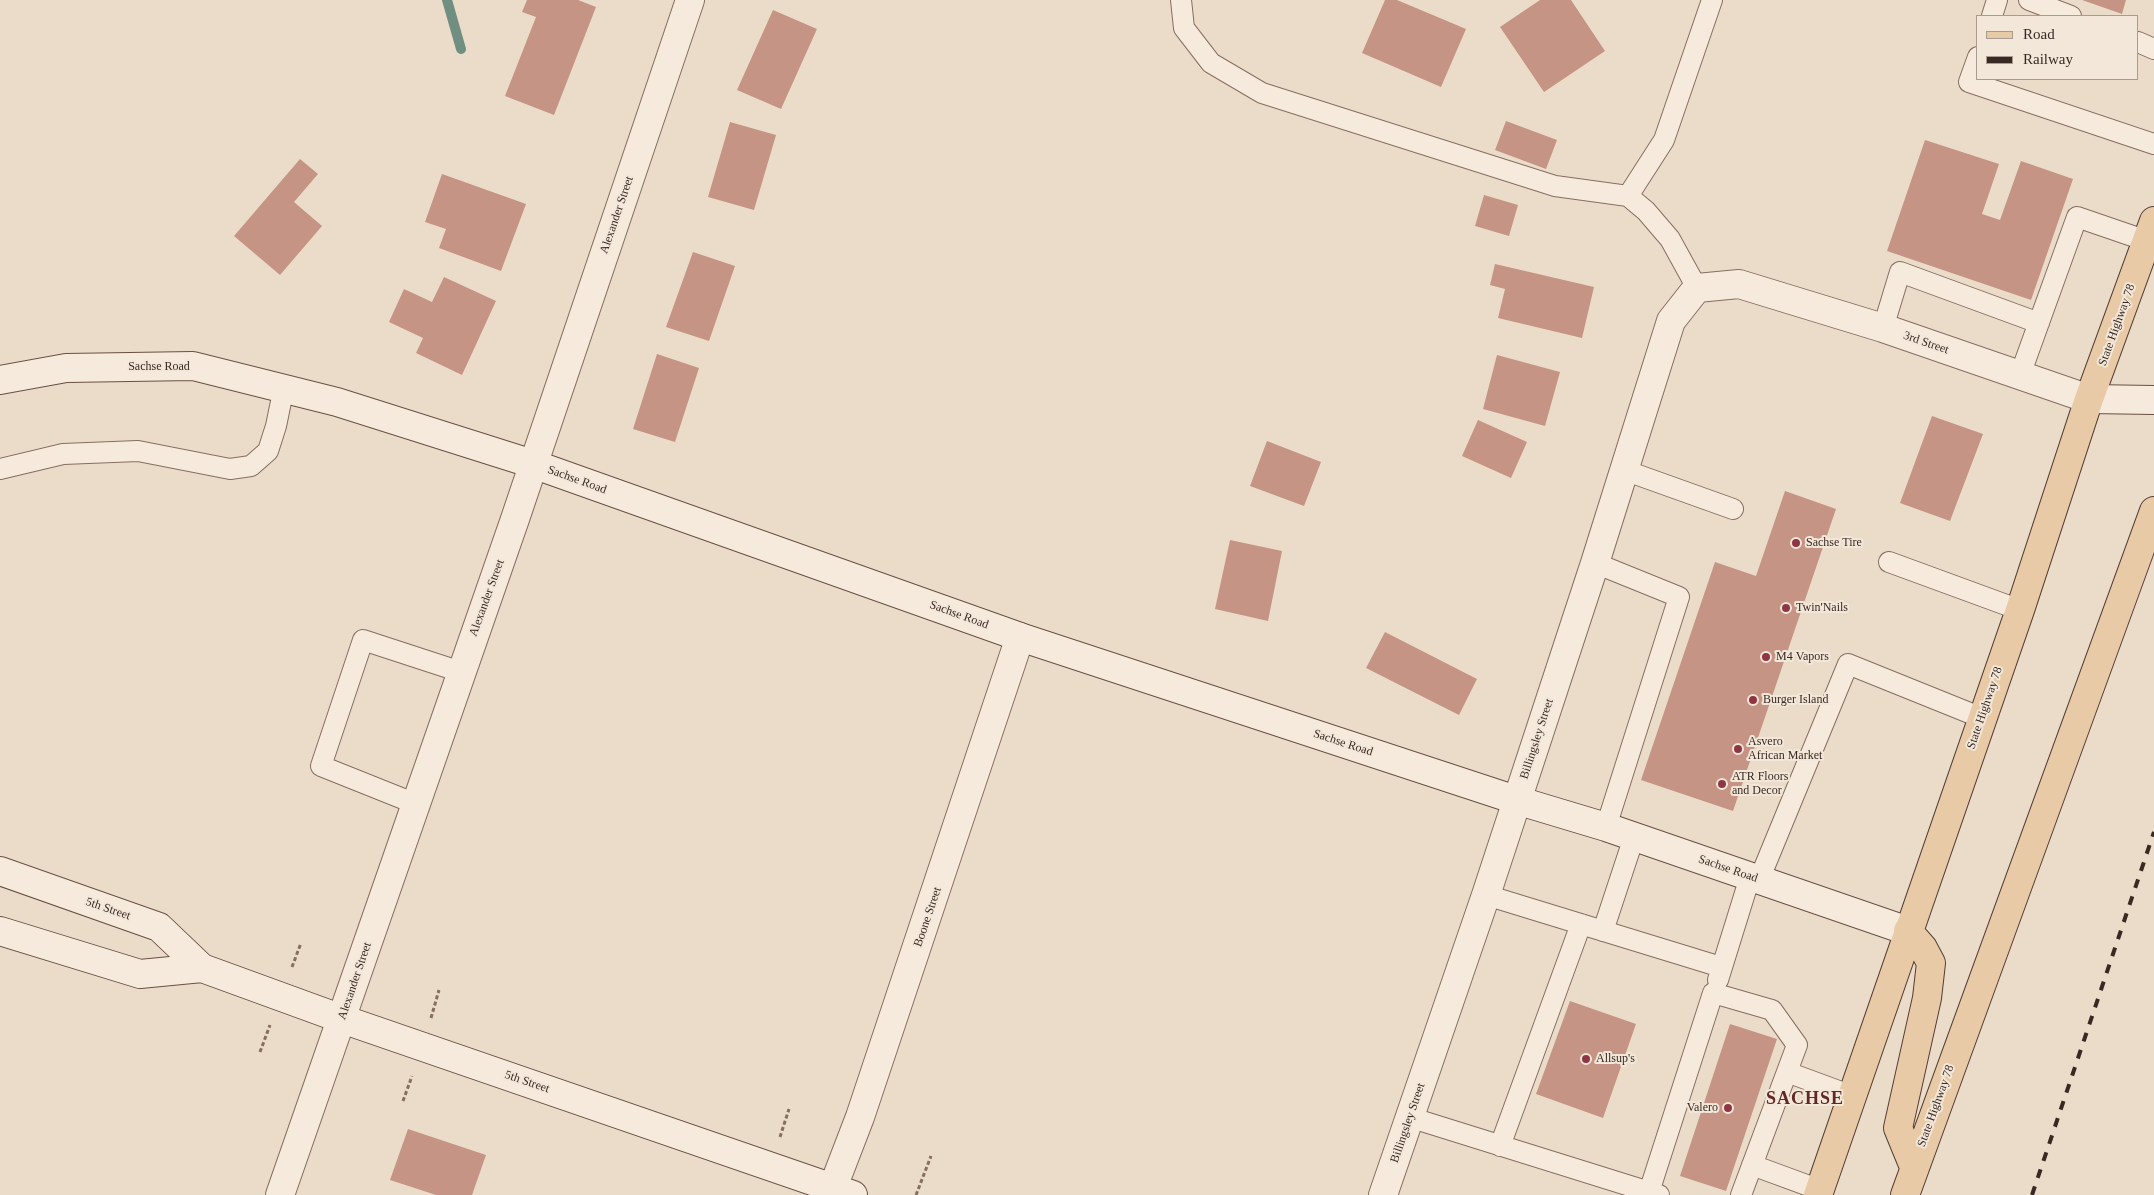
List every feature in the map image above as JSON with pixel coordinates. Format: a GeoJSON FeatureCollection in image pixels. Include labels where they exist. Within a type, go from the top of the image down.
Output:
{"type":"FeatureCollection","features":[{"type":"Feature","properties":{"kind":"main road","name":"State Highway 78"},"geometry":{"type":"LineString","coordinates":[[1819,1192],[2020,610],[2089,398],[2151,231]]}},
{"type":"Feature","properties":{"kind":"main road","name":"State Highway 78"},"geometry":{"type":"LineString","coordinates":[[1904,1195],[2154,511]]}},
{"type":"Feature","properties":{"kind":"main road"},"geometry":{"type":"LineString","coordinates":[[1908,931],[1923,948],[1931,963],[1927,998],[1898,1128],[1914,1167]]}},
{"type":"Feature","properties":{"kind":"street","name":"Alexander Street"},"geometry":{"type":"LineString","coordinates":[[280,1195],[533,464],[690,0]]}},
{"type":"Feature","properties":{"kind":"street","name":"3rd Street"},"geometry":{"type":"LineString","coordinates":[[1697,288],[1739,284],[1883,328],[2089,398],[2154,400]]}},
{"type":"Feature","properties":{"kind":"street","name":"Billingsley Street"},"geometry":{"type":"LineString","coordinates":[[1383,1195],[1486,895],[1595,564],[1671,321],[1697,288]]}},
{"type":"Feature","properties":{"kind":"street","name":"Sachse Road"},"geometry":{"type":"LineString","coordinates":[[0,380],[66,368],[193,366],[284,387],[347,405],[533,464],[1020,637],[1516,800],[1606,827],[1908,931]]}},
{"type":"Feature","properties":{"kind":"street","name":"Boone Street"},"geometry":{"type":"LineString","coordinates":[[839,1193],[863,1107],[1020,637]]}},
{"type":"Feature","properties":{"kind":"street","name":"5th Street"},"geometry":{"type":"LineString","coordinates":[[0,871],[159,927],[202,968],[839,1193]]}},
{"type":"Feature","properties":{"kind":"street","name":"5th Street"},"geometry":{"type":"LineString","coordinates":[[0,931],[140,974],[202,968]]}},
{"type":"Feature","properties":{"kind":"lane"},"geometry":{"type":"LineString","coordinates":[[1180,0],[1184,28],[1211,63],[1262,93],[1555,186],[1628,196],[1646,211],[1670,239],[1697,288]]}},
{"type":"Feature","properties":{"kind":"lane"},"geometry":{"type":"LineString","coordinates":[[1628,196],[1664,140],[1712,0]]}},
{"type":"Feature","properties":{"kind":"lane"},"geometry":{"type":"LineString","coordinates":[[1992,15],[1997,0]]}},
{"type":"Feature","properties":{"kind":"lane"},"geometry":{"type":"LineString","coordinates":[[2029,0],[2068,15]]}},
{"type":"Feature","properties":{"kind":"lane"},"geometry":{"type":"LineString","coordinates":[[2139,42],[2154,48]]}},
{"type":"Feature","properties":{"kind":"lane"},"geometry":{"type":"LineString","coordinates":[[1976,63],[1969,82],[2154,144]]}},
{"type":"Feature","properties":{"kind":"lane"},"geometry":{"type":"LineString","coordinates":[[2020,375],[2077,217],[2151,231]]}},
{"type":"Feature","properties":{"kind":"lane"},"geometry":{"type":"LineString","coordinates":[[1883,328],[1900,272],[2039,323]]}},
{"type":"Feature","properties":{"kind":"lane"},"geometry":{"type":"LineString","coordinates":[[0,469],[63,454],[138,451],[230,469],[251,466],[268,451],[276,426],[284,387]]}},
{"type":"Feature","properties":{"kind":"lane"},"geometry":{"type":"LineString","coordinates":[[1624,470],[1733,509]]}},
{"type":"Feature","properties":{"kind":"lane"},"geometry":{"type":"LineString","coordinates":[[1889,562],[2020,610]]}},
{"type":"Feature","properties":{"kind":"lane"},"geometry":{"type":"LineString","coordinates":[[1595,564],[1679,597],[1606,827]]}},
{"type":"Feature","properties":{"kind":"lane"},"geometry":{"type":"LineString","coordinates":[[416,804],[321,766],[363,640],[461,672]]}},
{"type":"Feature","properties":{"kind":"lane"},"geometry":{"type":"LineString","coordinates":[[1409,1118],[1654,1193],[1713,993],[1755,878],[1848,664],[1982,718]]}},
{"type":"Feature","properties":{"kind":"lane"},"geometry":{"type":"LineString","coordinates":[[1603,931],[1634,837]]}},
{"type":"Feature","properties":{"kind":"lane"},"geometry":{"type":"LineString","coordinates":[[1486,895],[1722,968]]}},
{"type":"Feature","properties":{"kind":"lane"},"geometry":{"type":"LineString","coordinates":[[1500,1146],[1581,924]]}},
{"type":"Feature","properties":{"kind":"lane"},"geometry":{"type":"LineString","coordinates":[[1713,993],[1772,1010],[1797,1045],[1741,1195]]}},
{"type":"Feature","properties":{"kind":"lane"},"geometry":{"type":"LineString","coordinates":[[1787,1072],[1852,1096]]}},
{"type":"Feature","properties":{"kind":"lane"},"geometry":{"type":"LineString","coordinates":[[1752,1165],[1819,1192]]}},
{"type":"Feature","properties":{"kind":"path"},"geometry":{"type":"LineString","coordinates":[[916,1195],[931,1156]]}},
{"type":"Feature","properties":{"kind":"building"},"geometry":{"type":"Polygon","coordinates":[[[527,0],[578,0],[596,7],[554,115],[505,96],[536,17],[522,12],[527,0]]]}},
{"type":"Feature","properties":{"kind":"building"},"geometry":{"type":"Polygon","coordinates":[[[1385,0],[1397,0],[1466,29],[1441,87],[1362,53],[1385,0]]]}},
{"type":"Feature","properties":{"kind":"building"},"geometry":{"type":"Polygon","coordinates":[[[1540,0],[1571,0],[1605,51],[1544,92],[1500,27],[1540,0]]]}},
{"type":"Feature","properties":{"kind":"building"},"geometry":{"type":"Polygon","coordinates":[[[2082,0],[2126,0],[2122,14],[2082,0]]]}},
{"type":"Feature","properties":{"kind":"building"},"geometry":{"type":"Polygon","coordinates":[[[773,10],[817,29],[781,109],[737,90],[773,10]]]}},
{"type":"Feature","properties":{"kind":"building"},"geometry":{"type":"Polygon","coordinates":[[[1506,121],[1557,140],[1546,169],[1495,150],[1506,121]]]}},
{"type":"Feature","properties":{"kind":"building"},"geometry":{"type":"Polygon","coordinates":[[[730,122],[776,135],[754,210],[708,197],[730,122]]]}},
{"type":"Feature","properties":{"kind":"building"},"geometry":{"type":"Polygon","coordinates":[[[1925,140],[1999,164],[1982,214],[2000,220],[2021,161],[2073,179],[2031,300],[1887,251],[1925,140]]]}},
{"type":"Feature","properties":{"kind":"building"},"geometry":{"type":"Polygon","coordinates":[[[300,159],[318,174],[294,202],[322,226],[280,275],[234,236],[300,159]]]}},
{"type":"Feature","properties":{"kind":"building"},"geometry":{"type":"Polygon","coordinates":[[[442,174],[526,204],[501,271],[439,248],[446,229],[425,222],[442,174]]]}},
{"type":"Feature","properties":{"kind":"building"},"geometry":{"type":"Polygon","coordinates":[[[1484,195],[1518,205],[1509,236],[1475,226],[1484,195]]]}},
{"type":"Feature","properties":{"kind":"building"},"geometry":{"type":"Polygon","coordinates":[[[693,252],[735,266],[709,341],[666,327],[693,252]]]}},
{"type":"Feature","properties":{"kind":"building"},"geometry":{"type":"Polygon","coordinates":[[[1495,264],[1594,287],[1582,338],[1498,318],[1505,289],[1490,285],[1495,264]]]}},
{"type":"Feature","properties":{"kind":"building"},"geometry":{"type":"Polygon","coordinates":[[[444,277],[496,301],[462,375],[416,353],[423,338],[389,322],[404,289],[432,302],[444,277]]]}},
{"type":"Feature","properties":{"kind":"building"},"geometry":{"type":"Polygon","coordinates":[[[657,354],[699,368],[675,442],[633,429],[657,354]]]}},
{"type":"Feature","properties":{"kind":"building"},"geometry":{"type":"Polygon","coordinates":[[[1497,355],[1560,372],[1545,426],[1483,409],[1497,355]]]}},
{"type":"Feature","properties":{"kind":"building"},"geometry":{"type":"Polygon","coordinates":[[[1932,416],[1983,434],[1950,521],[1900,503],[1932,416]]]}},
{"type":"Feature","properties":{"kind":"building"},"geometry":{"type":"Polygon","coordinates":[[[1478,420],[1527,442],[1511,478],[1462,456],[1478,420]]]}},
{"type":"Feature","properties":{"kind":"building"},"geometry":{"type":"Polygon","coordinates":[[[1267,441],[1321,462],[1304,506],[1250,486],[1267,441]]]}},
{"type":"Feature","properties":{"kind":"building"},"geometry":{"type":"Polygon","coordinates":[[[1785,491],[1836,509],[1733,811],[1641,780],[1715,562],[1756,576],[1785,491]]]}},
{"type":"Feature","properties":{"kind":"building"},"geometry":{"type":"Polygon","coordinates":[[[1230,540],[1282,551],[1268,621],[1215,609],[1230,540]]]}},
{"type":"Feature","properties":{"kind":"building"},"geometry":{"type":"Polygon","coordinates":[[[1385,632],[1477,679],[1459,715],[1366,668],[1385,632]]]}},
{"type":"Feature","properties":{"kind":"building","name":"Allsup's"},"geometry":{"type":"Polygon","coordinates":[[[1570,1001],[1636,1024],[1603,1118],[1536,1094],[1570,1001]]]}},
{"type":"Feature","properties":{"kind":"building","name":"Valero"},"geometry":{"type":"Polygon","coordinates":[[[1730,1024],[1777,1039],[1726,1191],[1680,1176],[1730,1024]]]}},
{"type":"Feature","properties":{"kind":"building"},"geometry":{"type":"Polygon","coordinates":[[[408,1129],[486,1155],[472,1195],[436,1195],[390,1180],[408,1129]]]}},
{"type":"Feature","properties":{"kind":"waterway"},"geometry":{"type":"LineString","coordinates":[[447,0],[461,49]]}},
{"type":"Feature","properties":{"kind":"railway"},"geometry":{"type":"LineString","coordinates":[[2032,1195],[2154,832]]}},
{"type":"Feature","properties":{"kind":"place","name":"Sachse Tire"},"geometry":{"type":"Point","coordinates":[1796,543]}},
{"type":"Feature","properties":{"kind":"place","name":"Twin'Nails"},"geometry":{"type":"Point","coordinates":[1786,608]}},
{"type":"Feature","properties":{"kind":"place","name":"M4 Vapors"},"geometry":{"type":"Point","coordinates":[1766,657]}},
{"type":"Feature","properties":{"kind":"place","name":"Burger Island"},"geometry":{"type":"Point","coordinates":[1753,700]}},
{"type":"Feature","properties":{"kind":"place","name":"Asvero African Market"},"geometry":{"type":"Point","coordinates":[1738,749]}},
{"type":"Feature","properties":{"kind":"place","name":"ATR Floors and Decor"},"geometry":{"type":"Point","coordinates":[1722,784]}},
{"type":"Feature","properties":{"kind":"place","name":"Allsup's"},"geometry":{"type":"Point","coordinates":[1586,1059]}},
{"type":"Feature","properties":{"kind":"place","name":"Valero"},"geometry":{"type":"Point","coordinates":[1728,1108]}},
{"type":"Feature","properties":{"kind":"district","name":"SACHSE"},"geometry":{"type":"Point","coordinates":[1805,1099]}}]}
